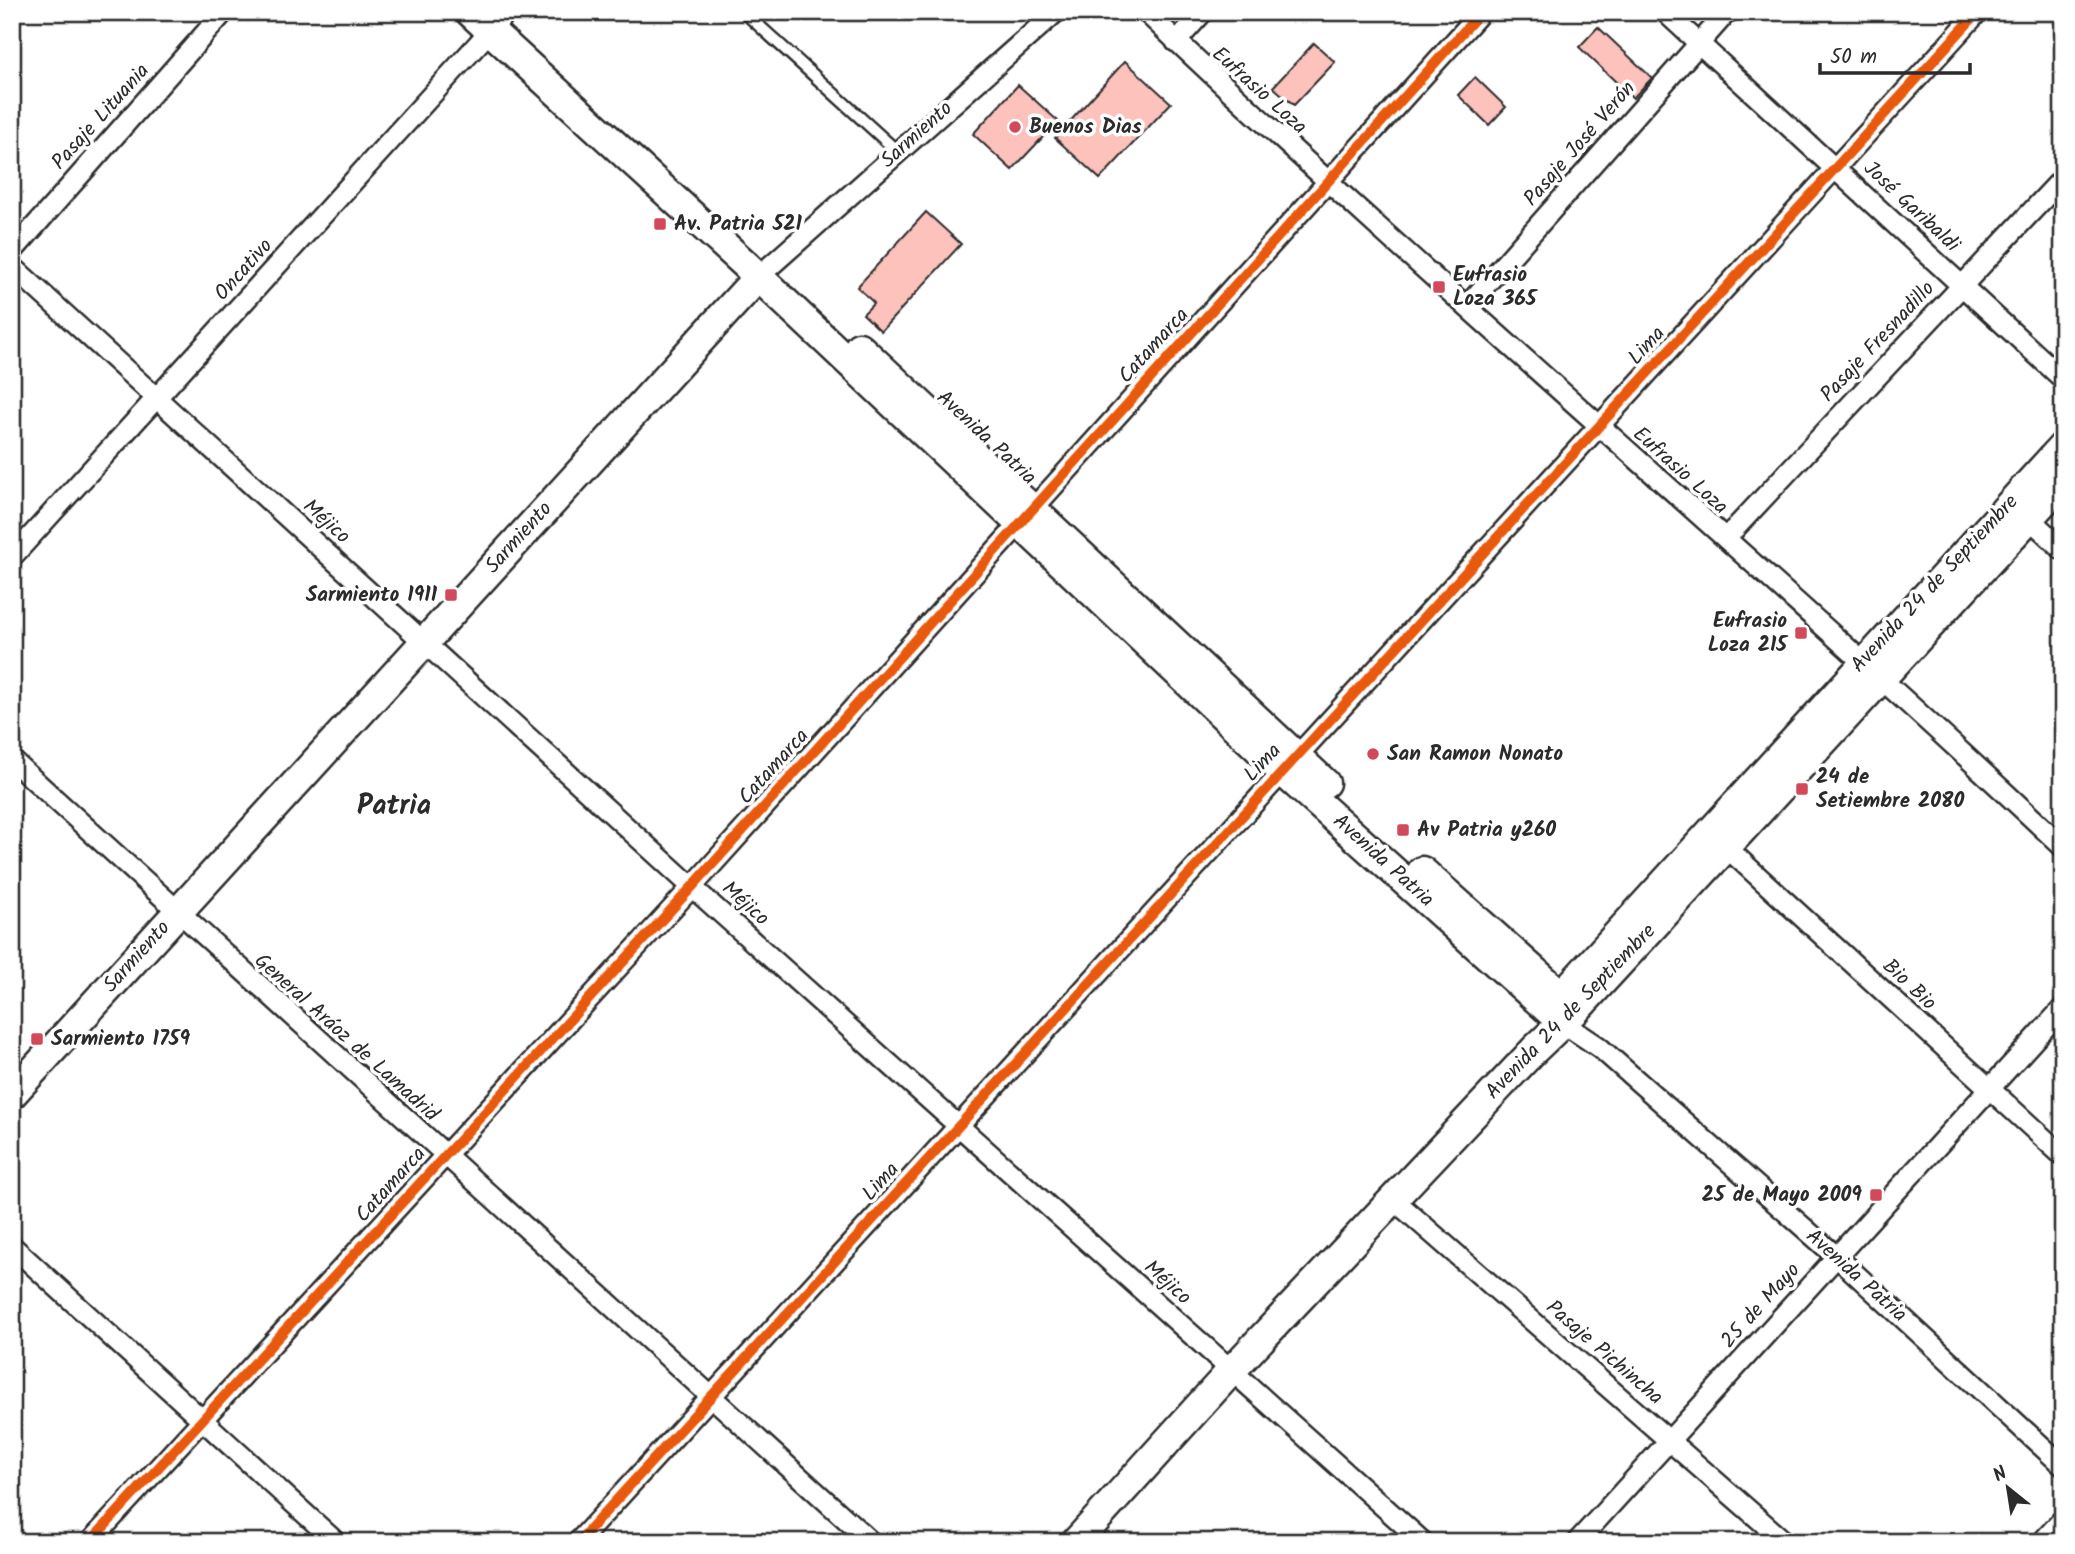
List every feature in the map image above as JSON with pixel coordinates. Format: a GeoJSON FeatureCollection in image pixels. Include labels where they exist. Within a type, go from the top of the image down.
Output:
{"type":"FeatureCollection","features":[{"type":"Feature","properties":{"kind":"main road","name":"Avenida Patria"},"geometry":{"type":"LineString","coordinates":[[493,17],[1289,764],[1562,1010]]}},
{"type":"Feature","properties":{"kind":"main road","name":"Sarmiento"},"geometry":{"type":"LineString","coordinates":[[12,1094],[764,271]]}},
{"type":"Feature","properties":{"kind":"main road","name":"Avenida 24 de Septiembre"},"geometry":{"type":"LineString","coordinates":[[1076,1542],[1231,1371],[1394,1199],[1562,1010],[1726,847],[1873,668],[2063,446]]}},
{"type":"Feature","properties":{"kind":"main road","name":"Avenida 24 de Septiembre"},"geometry":{"type":"LineString","coordinates":[[1562,1010],[1583,973],[1873,668],[2029,518],[2063,481]]}},
{"type":"Feature","properties":{"kind":"street","name":"Pasaje Lituania"},"geometry":{"type":"LineString","coordinates":[[12,252],[225,12]]}},
{"type":"Feature","properties":{"kind":"street","name":"Sarmiento"},"geometry":{"type":"LineString","coordinates":[[764,271],[1056,12]]}},
{"type":"Feature","properties":{"kind":"street","name":"Eufrasio Loza"},"geometry":{"type":"LineString","coordinates":[[1146,12],[1467,306],[1873,668],[2063,847]]}},
{"type":"Feature","properties":{"kind":"street"},"geometry":{"type":"LineString","coordinates":[[1177,42],[1203,12]]}},
{"type":"Feature","properties":{"kind":"street","name":"Catamarca"},"geometry":{"type":"LineString","coordinates":[[90,1542],[692,887],[1481,12]]}},
{"type":"Feature","properties":{"kind":"street","name":"José Garibaldi"},"geometry":{"type":"LineString","coordinates":[[1665,12],[2063,379]]}},
{"type":"Feature","properties":{"kind":"street","name":"Pasaje José Verón"},"geometry":{"type":"LineString","coordinates":[[1467,306],[1727,12]]}},
{"type":"Feature","properties":{"kind":"street","name":"Lima"},"geometry":{"type":"LineString","coordinates":[[578,1542],[1978,12]]}},
{"type":"Feature","properties":{"kind":"street","name":"Oncativo"},"geometry":{"type":"LineString","coordinates":[[12,557],[159,400],[493,17]]}},
{"type":"Feature","properties":{"kind":"street","name":"Pasaje Fresnadillo"},"geometry":{"type":"LineString","coordinates":[[1726,538],[2063,178]]}},
{"type":"Feature","properties":{"kind":"street","name":"Méjico"},"geometry":{"type":"LineString","coordinates":[[12,266],[692,887],[1423,1542]]}},
{"type":"Feature","properties":{"kind":"street"},"geometry":{"type":"LineString","coordinates":[[2029,518],[2063,550]]}},
{"type":"Feature","properties":{"kind":"street","name":"General Aráoz de Lamadrid"},"geometry":{"type":"LineString","coordinates":[[12,760],[871,1542]]}},
{"type":"Feature","properties":{"kind":"street","name":"Bio Bio"},"geometry":{"type":"LineString","coordinates":[[1726,847],[2063,1156]]}},
{"type":"Feature","properties":{"kind":"street","name":"25 de Mayo"},"geometry":{"type":"LineString","coordinates":[[1577,1542],[2063,1008]]}},
{"type":"Feature","properties":{"kind":"street","name":"Avenida Patria"},"geometry":{"type":"LineString","coordinates":[[1562,1010],[1599,1047],[1837,1257],[2063,1466]]}},
{"type":"Feature","properties":{"kind":"street","name":"Pasaje Pichincha"},"geometry":{"type":"LineString","coordinates":[[1394,1199],[1785,1542]]}},
{"type":"Feature","properties":{"kind":"street"},"geometry":{"type":"LineString","coordinates":[[12,1246],[336,1542]]}},
{"type":"Feature","properties":{"kind":"street"},"geometry":{"type":"LineString","coordinates":[[2042,1542],[2063,1519]]}},
{"type":"Feature","properties":{"kind":"lane"},"geometry":{"type":"LineString","coordinates":[[744,12],[898,152]]}},
{"type":"Feature","properties":{"kind":"building"},"geometry":{"type":"Polygon","coordinates":[[[1598,27],[1652,78],[1633,98],[1579,47],[1598,27]]]}},
{"type":"Feature","properties":{"kind":"building"},"geometry":{"type":"Polygon","coordinates":[[[1314,43],[1335,62],[1294,105],[1273,87],[1314,43]]]}},
{"type":"Feature","properties":{"kind":"building"},"geometry":{"type":"Polygon","coordinates":[[[1125,61],[1171,103],[1100,179],[1055,138],[1125,61]]]}},
{"type":"Feature","properties":{"kind":"building"},"geometry":{"type":"Polygon","coordinates":[[[1475,77],[1506,107],[1489,125],[1458,95],[1475,77]]]}},
{"type":"Feature","properties":{"kind":"building","name":"Buenos Dias"},"geometry":{"type":"Polygon","coordinates":[[[1018,85],[1058,121],[1012,170],[973,134],[1018,85]]]}},
{"type":"Feature","properties":{"kind":"building"},"geometry":{"type":"Polygon","coordinates":[[[926,212],[961,244],[881,331],[863,314],[874,303],[857,287],[926,212]]]}},
{"type":"Feature","properties":{"kind":"cycle path"},"geometry":{"type":"LineString","coordinates":[[90,1542],[692,887],[1481,12]]}},
{"type":"Feature","properties":{"kind":"cycle path"},"geometry":{"type":"LineString","coordinates":[[578,1542],[1978,12]]}},
{"type":"Feature","properties":{"kind":"place","name":"Buenos Dias"},"geometry":{"type":"Point","coordinates":[1015,127]}},
{"type":"Feature","properties":{"kind":"place","name":"Av. Patria 521"},"geometry":{"type":"Point","coordinates":[660,224]}},
{"type":"Feature","properties":{"kind":"place","name":"Eufrasio Loza 365"},"geometry":{"type":"Point","coordinates":[1439,287]}},
{"type":"Feature","properties":{"kind":"place","name":"Sarmiento 1911"},"geometry":{"type":"Point","coordinates":[451,595]}},
{"type":"Feature","properties":{"kind":"place","name":"Eufrasio Loza 215"},"geometry":{"type":"Point","coordinates":[1801,633]}},
{"type":"Feature","properties":{"kind":"place","name":"San Ramon Nonato"},"geometry":{"type":"Point","coordinates":[1373,754]}},
{"type":"Feature","properties":{"kind":"place","name":"24 de Setiembre 2080"},"geometry":{"type":"Point","coordinates":[1802,789]}},
{"type":"Feature","properties":{"kind":"place","name":"Av Patria y260"},"geometry":{"type":"Point","coordinates":[1403,830]}},
{"type":"Feature","properties":{"kind":"place","name":"Sarmiento 1759"},"geometry":{"type":"Point","coordinates":[37,1039]}},
{"type":"Feature","properties":{"kind":"place","name":"25 de Mayo 2009"},"geometry":{"type":"Point","coordinates":[1876,1195]}},
{"type":"Feature","properties":{"kind":"district","name":"Patria"},"geometry":{"type":"Point","coordinates":[394,806]}}]}
